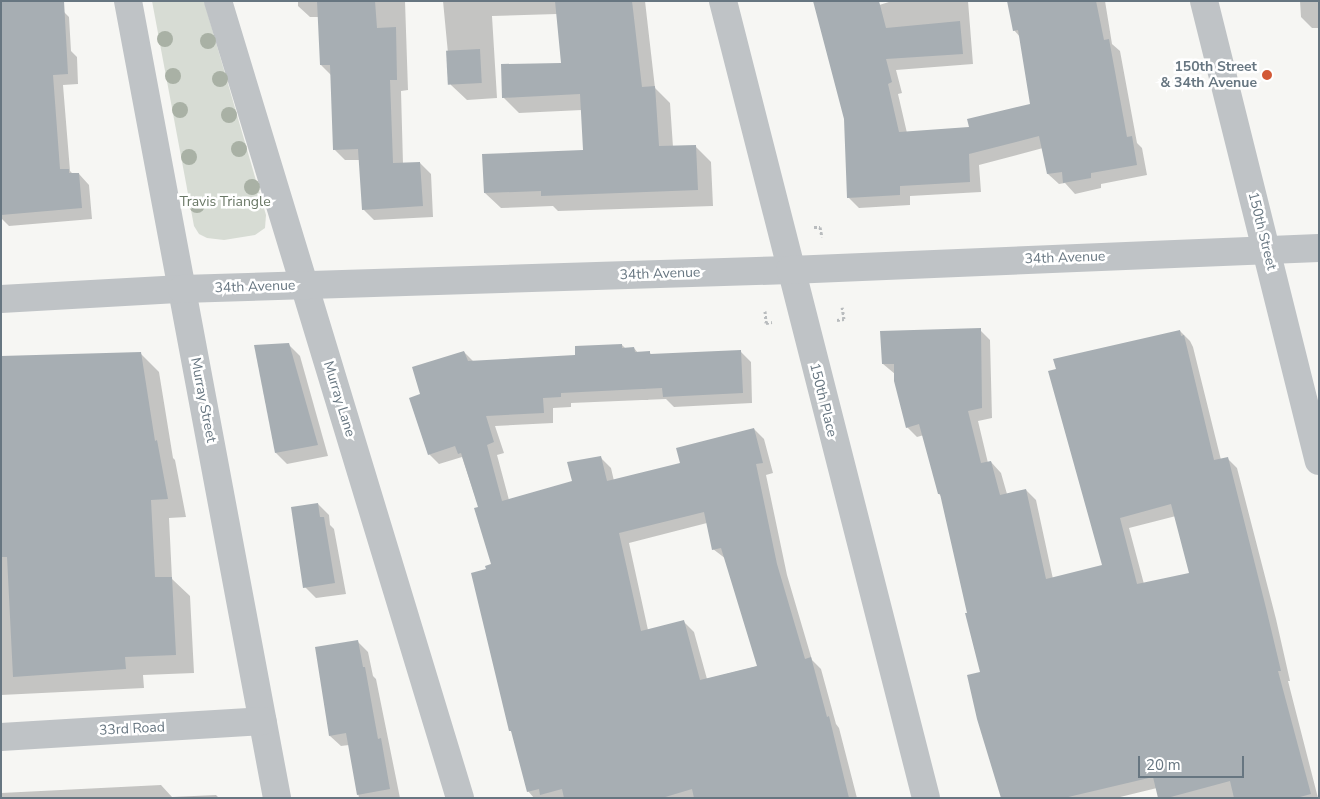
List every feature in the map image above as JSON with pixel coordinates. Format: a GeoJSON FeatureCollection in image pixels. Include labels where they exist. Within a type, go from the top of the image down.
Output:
{"type":"FeatureCollection","features":[{"type":"Feature","properties":{"kind":"street","name":"Murray Street"},"geometry":{"type":"LineString","coordinates":[[128,1],[277,798]]}},
{"type":"Feature","properties":{"kind":"street","name":"Murray Lane"},"geometry":{"type":"LineString","coordinates":[[218,1],[460,798]]}},
{"type":"Feature","properties":{"kind":"street","name":"150th Place"},"geometry":{"type":"LineString","coordinates":[[723,1],[926,798]]}},
{"type":"Feature","properties":{"kind":"street","name":"150th Street"},"geometry":{"type":"LineString","coordinates":[[1204,1],[1319,462]]}},
{"type":"Feature","properties":{"kind":"street","name":"34th Avenue"},"geometry":{"type":"LineString","coordinates":[[1,299],[182,289],[790,270],[1319,248]]}},
{"type":"Feature","properties":{"kind":"street","name":"33rd Road"},"geometry":{"type":"LineString","coordinates":[[1,736],[263,721]]}},
{"type":"Feature","properties":{"kind":"path"},"geometry":{"type":"LineString","coordinates":[[820,227],[823,239]]}},
{"type":"Feature","properties":{"kind":"path"},"geometry":{"type":"LineString","coordinates":[[832,320],[844,319],[842,307]]}},
{"type":"Feature","properties":{"kind":"green space","name":"Travis Triangle"},"geometry":{"type":"Polygon","coordinates":[[[152,1],[204,1],[266,215],[265,228],[255,235],[224,240],[207,238],[199,234],[194,226],[152,1]]]}},
{"type":"Feature","properties":{"kind":"building"},"geometry":{"type":"Polygon","coordinates":[[[1,1],[64,1],[68,74],[53,75],[60,169],[69,169],[69,173],[79,173],[82,208],[1,215],[1,1]]]}},
{"type":"Feature","properties":{"kind":"building"},"geometry":{"type":"Polygon","coordinates":[[[317,1],[375,1],[377,28],[396,27],[397,80],[390,80],[393,163],[420,162],[423,206],[362,210],[358,149],[333,150],[330,65],[320,65],[317,1]]]}},
{"type":"Feature","properties":{"kind":"building"},"geometry":{"type":"Polygon","coordinates":[[[555,1],[632,1],[642,87],[655,86],[659,146],[696,145],[698,190],[541,196],[541,191],[484,193],[482,154],[583,150],[580,94],[502,98],[501,64],[561,63],[555,1]]]}},
{"type":"Feature","properties":{"kind":"building"},"geometry":{"type":"Polygon","coordinates":[[[813,1],[879,1],[886,28],[960,21],[963,54],[886,59],[892,82],[888,84],[899,132],[969,127],[967,119],[1030,104],[1018,30],[1013,31],[1007,1],[1096,1],[1104,40],[1109,39],[1127,137],[1132,136],[1137,165],[1091,173],[1091,178],[1063,183],[1062,172],[1047,174],[1039,136],[969,154],[970,182],[900,186],[900,195],[847,198],[844,119],[813,1]]]}},
{"type":"Feature","properties":{"kind":"building"},"geometry":{"type":"Polygon","coordinates":[[[480,49],[482,83],[448,85],[446,51],[480,49]]]}},
{"type":"Feature","properties":{"kind":"building"},"geometry":{"type":"Polygon","coordinates":[[[981,328],[982,408],[968,411],[981,463],[991,461],[1000,495],[1026,489],[1046,579],[1102,565],[1048,371],[1056,369],[1053,359],[1180,330],[1181,336],[1184,335],[1214,460],[1228,457],[1281,671],[1278,671],[1311,794],[1296,798],[1234,798],[1230,781],[1167,798],[1158,798],[1153,777],[1064,798],[1001,798],[977,719],[967,675],[980,672],[965,613],[967,613],[940,494],[938,494],[919,424],[906,428],[894,381],[894,364],[882,364],[880,331],[981,328]],[[1171,504],[1120,518],[1137,584],[1189,573],[1171,504]]]}},
{"type":"Feature","properties":{"kind":"building"},"geometry":{"type":"Polygon","coordinates":[[[289,343],[318,445],[275,453],[254,345],[289,343]]]}},
{"type":"Feature","properties":{"kind":"building"},"geometry":{"type":"Polygon","coordinates":[[[622,344],[622,348],[634,347],[635,352],[650,351],[650,354],[741,350],[743,393],[663,397],[662,388],[561,393],[561,397],[543,398],[544,413],[486,416],[494,442],[487,445],[502,501],[572,481],[567,462],[601,456],[607,481],[680,463],[676,448],[754,428],[763,463],[756,464],[777,564],[805,659],[811,657],[827,717],[829,716],[849,798],[694,798],[692,789],[662,798],[564,798],[562,789],[540,795],[539,789],[527,792],[511,731],[509,731],[471,573],[486,569],[485,566],[491,564],[474,508],[478,507],[461,453],[458,454],[455,446],[428,455],[409,398],[420,394],[412,367],[464,351],[468,361],[575,355],[575,346],[622,344]],[[704,512],[619,533],[641,631],[684,620],[700,680],[757,666],[721,548],[712,550],[704,512]]]}},
{"type":"Feature","properties":{"kind":"building"},"geometry":{"type":"Polygon","coordinates":[[[141,352],[155,441],[157,440],[168,499],[151,500],[155,577],[172,577],[176,655],[125,657],[126,669],[13,677],[7,557],[1,557],[1,356],[141,352]]]}},
{"type":"Feature","properties":{"kind":"building"},"geometry":{"type":"Polygon","coordinates":[[[318,503],[320,517],[324,517],[335,583],[303,588],[291,507],[318,503]]]}},
{"type":"Feature","properties":{"kind":"building"},"geometry":{"type":"Polygon","coordinates":[[[358,640],[363,667],[365,667],[378,739],[381,738],[390,789],[357,795],[346,733],[329,736],[315,647],[358,640]]]}},
{"type":"Feature","properties":{"kind":"place","name":"150th Street & 34th Avenue"},"geometry":{"type":"Point","coordinates":[1267,75]}}]}
